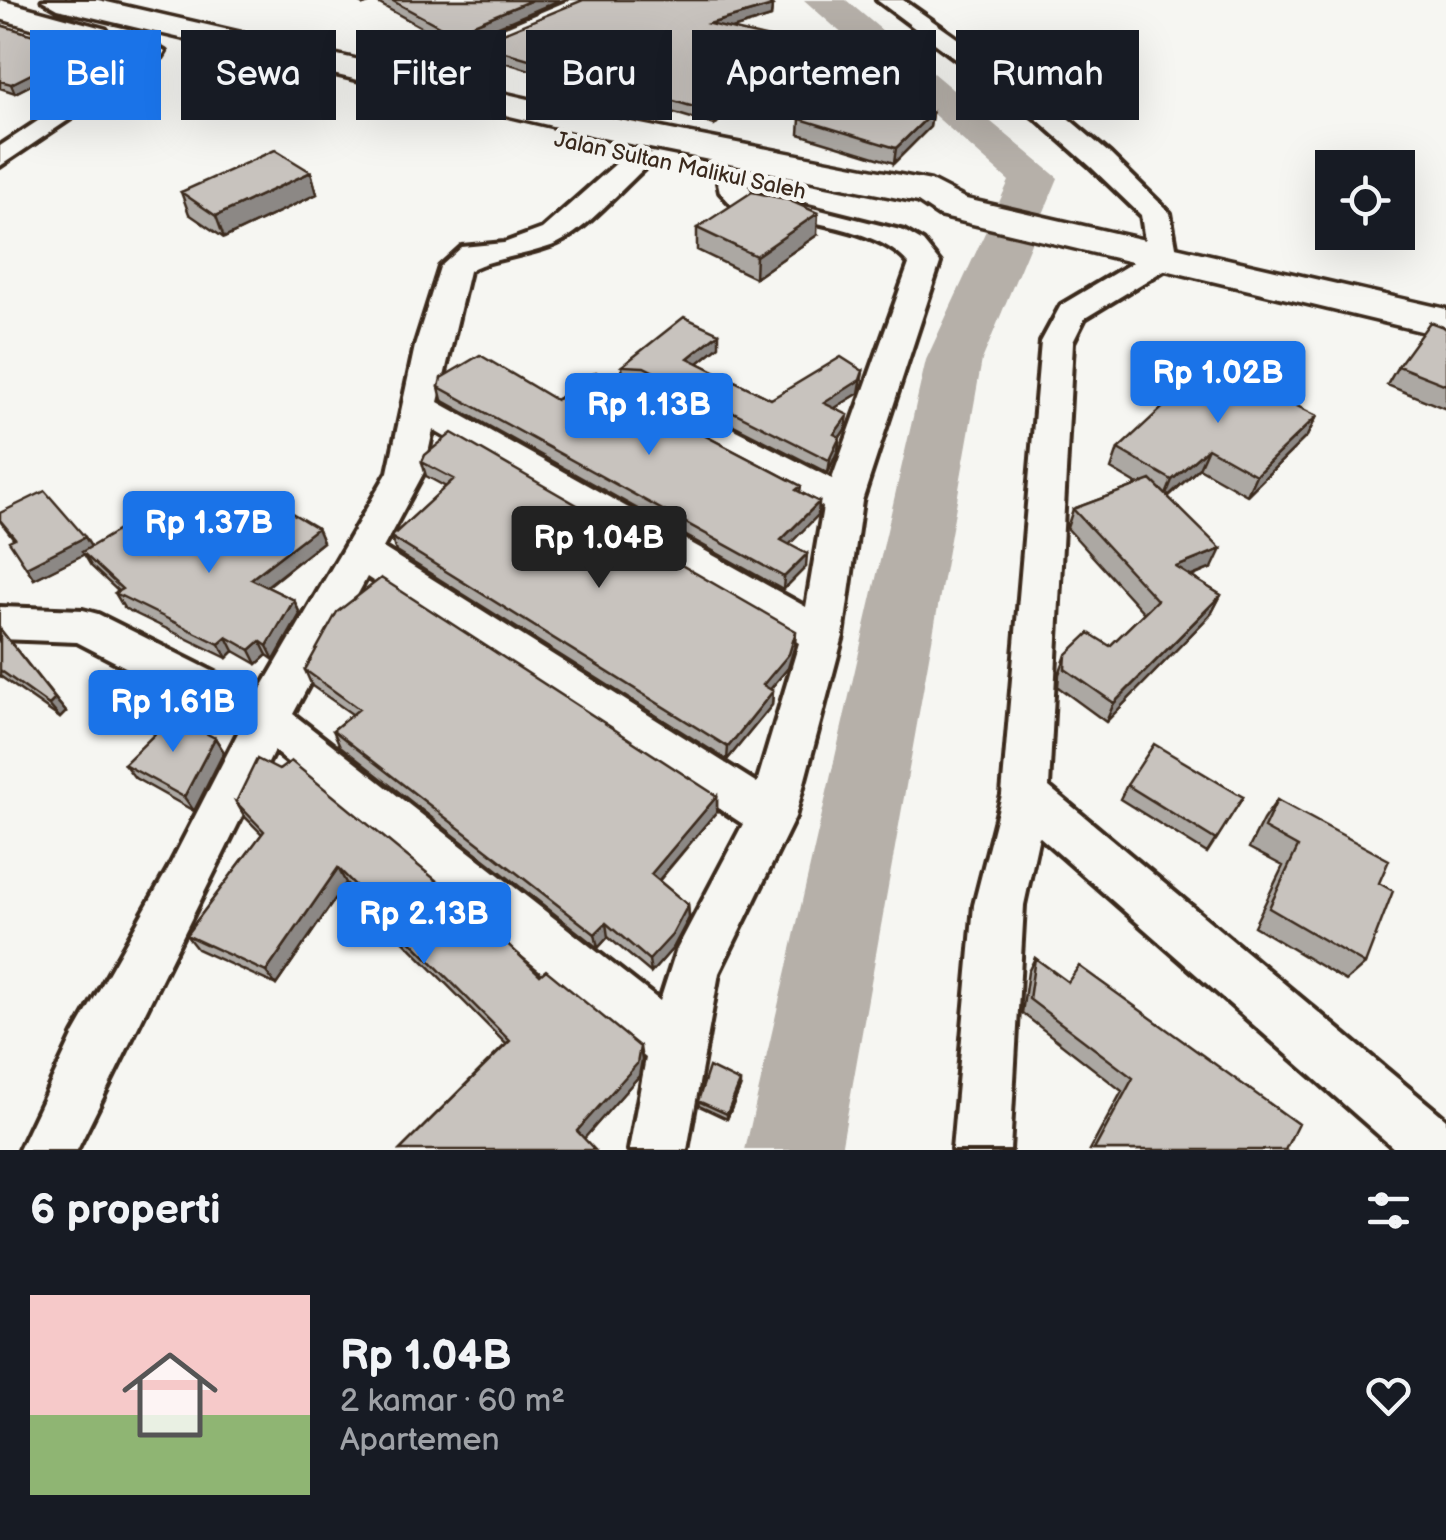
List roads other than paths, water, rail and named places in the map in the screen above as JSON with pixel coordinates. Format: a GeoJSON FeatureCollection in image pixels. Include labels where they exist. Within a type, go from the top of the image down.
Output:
{"type":"FeatureCollection","features":[{"type":"Feature","properties":{"kind":"main road","name":"Jalan Sultan Malikul Saleh"},"geometry":{"type":"LineString","coordinates":[[58,0],[181,34]]}},
{"type":"Feature","properties":{"kind":"main road","name":"Jalan Sultan Malikul Saleh"},"geometry":{"type":"LineString","coordinates":[[0,9],[74,30]]}},
{"type":"Feature","properties":{"kind":"main road","name":"Jalan Sultan Malikul Saleh"},"geometry":{"type":"LineString","coordinates":[[336,77],[638,158],[731,178],[924,215],[962,210]]}},
{"type":"Feature","properties":{"kind":"main road","name":"Jalan Sultan Malikul Saleh"},"geometry":{"type":"LineString","coordinates":[[506,102],[620,131],[932,193],[962,210],[1446,324]]}},
{"type":"Feature","properties":{"kind":"street"},"geometry":{"type":"LineString","coordinates":[[506,34],[590,0]]}},
{"type":"Feature","properties":{"kind":"street"},"geometry":{"type":"LineString","coordinates":[[888,0],[1047,114],[1100,160],[1156,213],[1163,258],[1072,312],[1058,342],[1024,794],[999,905],[981,1150]]}},
{"type":"Feature","properties":{"kind":"street"},"geometry":{"type":"LineString","coordinates":[[0,143],[36,120]]}},
{"type":"Feature","properties":{"kind":"street"},"geometry":{"type":"LineString","coordinates":[[0,158],[51,120]]}},
{"type":"Feature","properties":{"kind":"street"},"geometry":{"type":"LineString","coordinates":[[48,1150],[93,1054],[185,885],[267,719],[363,555],[406,472],[418,406],[455,267],[473,253],[508,252],[552,235],[638,158]]}},
{"type":"Feature","properties":{"kind":"street"},"geometry":{"type":"LineString","coordinates":[[658,1150],[674,1047],[694,969],[771,817],[822,636],[843,501],[926,263],[920,251],[890,235],[742,199],[734,192],[731,178]]}},
{"type":"Feature","properties":{"kind":"street"},"geometry":{"type":"LineString","coordinates":[[631,390],[843,501]]}},
{"type":"Feature","properties":{"kind":"street"},"geometry":{"type":"LineString","coordinates":[[418,406],[822,636]]}},
{"type":"Feature","properties":{"kind":"street"},"geometry":{"type":"LineString","coordinates":[[363,555],[771,817]]}},
{"type":"Feature","properties":{"kind":"street"},"geometry":{"type":"LineString","coordinates":[[0,623],[82,626],[267,719],[674,1047]]}},
{"type":"Feature","properties":{"kind":"street"},"geometry":{"type":"LineString","coordinates":[[1024,794],[1439,1150]]}},
{"type":"Feature","properties":{"kind":"waterway"},"geometry":{"type":"LineString","coordinates":[[793,1150],[954,360],[1034,178],[823,0]]}}]}
